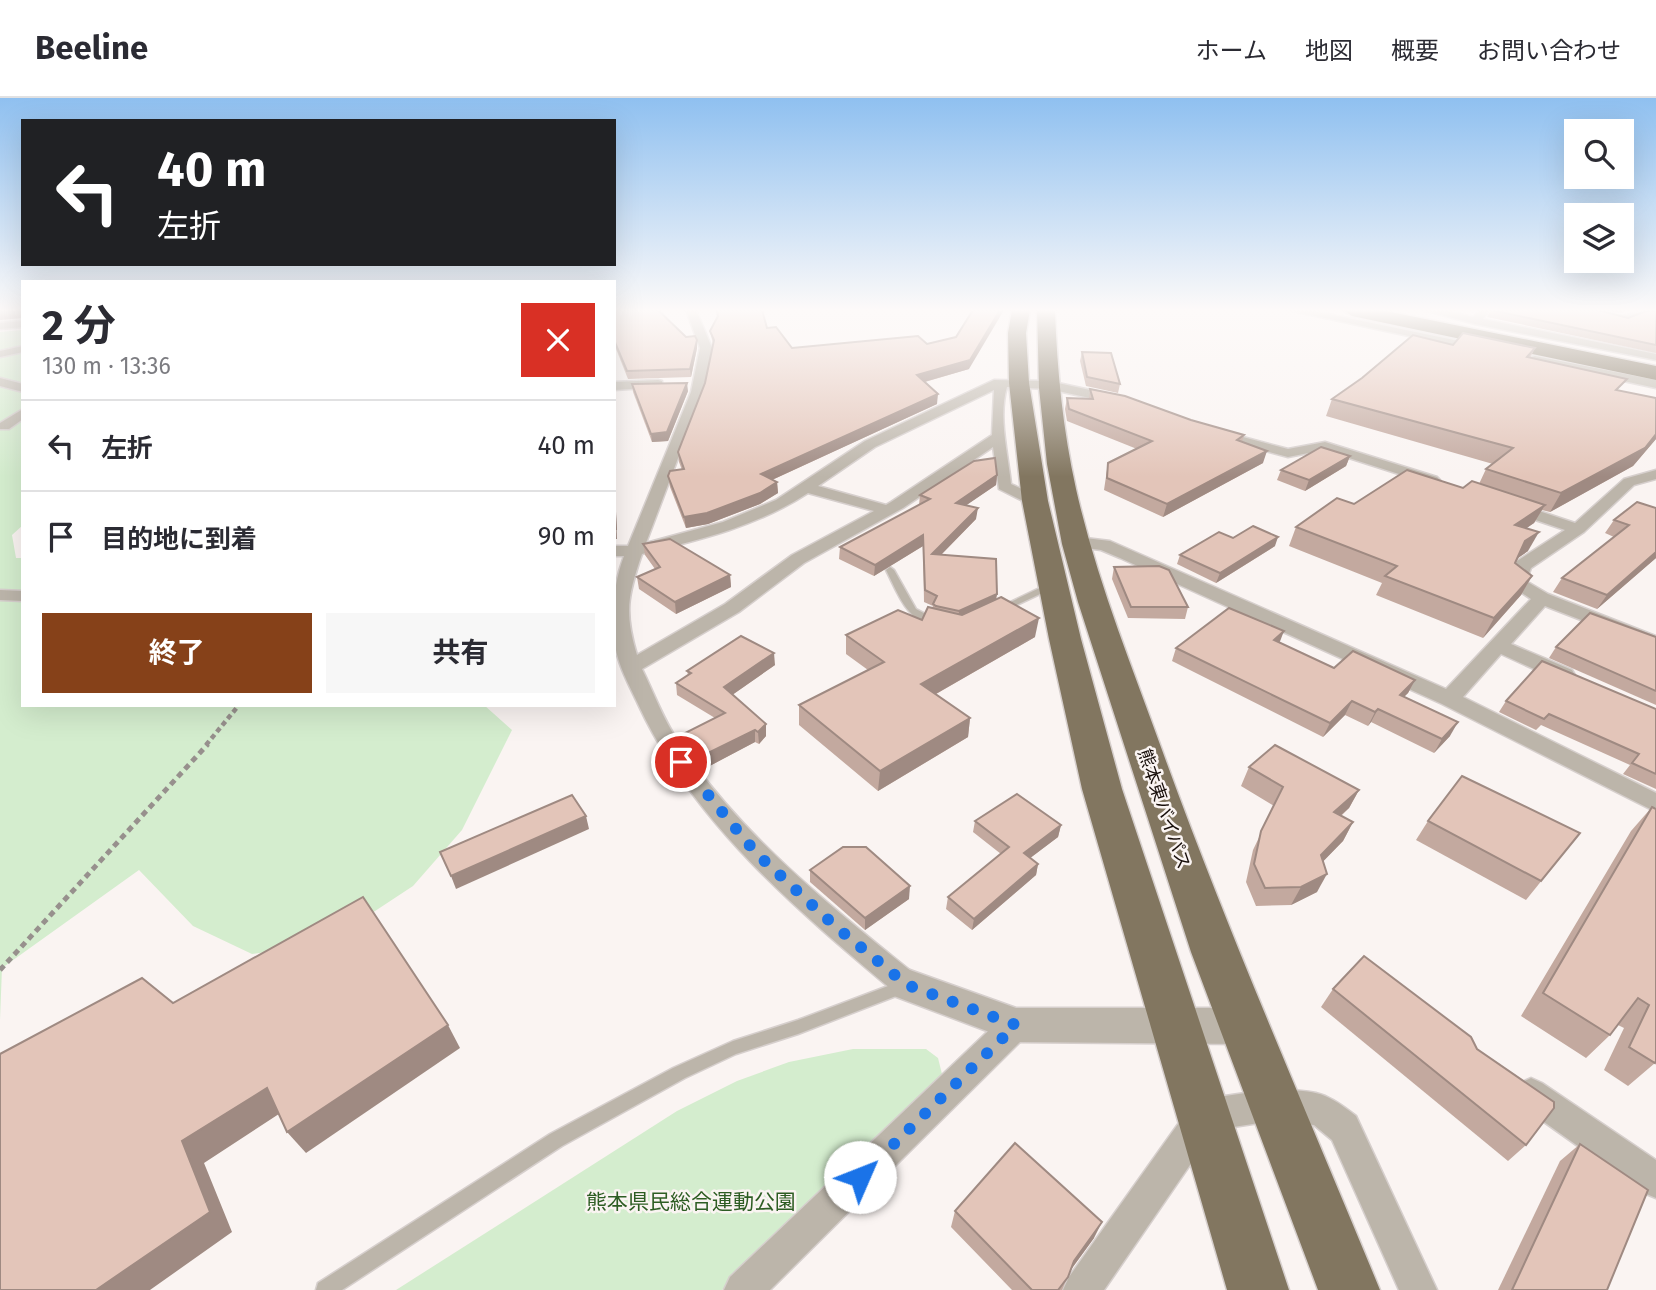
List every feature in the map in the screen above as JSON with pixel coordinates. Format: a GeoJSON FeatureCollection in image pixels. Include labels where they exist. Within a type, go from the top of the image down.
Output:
{"type":"FeatureCollection","features":[{"type":"Feature","properties":{"kind":"highway","name":"熊本東バイパス"},"geometry":{"type":"LineString","coordinates":[[1021,366],[1034,501],[1102,789],[1258,1290]]}},
{"type":"Feature","properties":{"kind":"highway","name":"熊本東バイパス"},"geometry":{"type":"LineString","coordinates":[[1029,366],[1024,384],[1054,433],[1069,515],[1160,802],[1272,1105],[1349,1290]]}},
{"type":"Feature","properties":{"kind":"highway"},"geometry":{"type":"LineString","coordinates":[[1620,366],[1656,373]]}},
{"type":"Feature","properties":{"kind":"street"},"geometry":{"type":"LineString","coordinates":[[687,384],[697,366]]}},
{"type":"Feature","properties":{"kind":"street"},"geometry":{"type":"LineString","coordinates":[[1566,366],[1656,384]]}},
{"type":"Feature","properties":{"kind":"street"},"geometry":{"type":"LineString","coordinates":[[0,382],[21,387]]}},
{"type":"Feature","properties":{"kind":"street"},"geometry":{"type":"LineString","coordinates":[[616,386],[687,384],[697,392],[623,551],[618,623],[631,667],[667,743],[756,853],[835,926],[907,985],[1016,1025],[1243,1026]]}},
{"type":"Feature","properties":{"kind":"street"},"geometry":{"type":"LineString","coordinates":[[623,551],[730,525],[782,503],[870,444],[973,394],[1024,384],[1127,402]]}},
{"type":"Feature","properties":{"kind":"street"},"geometry":{"type":"LineString","coordinates":[[1024,384],[998,396],[1003,486],[1034,501]]}},
{"type":"Feature","properties":{"kind":"street"},"geometry":{"type":"LineString","coordinates":[[4,426],[21,414]]}},
{"type":"Feature","properties":{"kind":"street"},"geometry":{"type":"LineString","coordinates":[[1206,431],[1288,453],[1325,446],[1447,485]]}},
{"type":"Feature","properties":{"kind":"street"},"geometry":{"type":"LineString","coordinates":[[631,667],[732,608],[798,559],[888,510],[999,438]]}},
{"type":"Feature","properties":{"kind":"street"},"geometry":{"type":"LineString","coordinates":[[1655,477],[1629,482],[1578,529],[1523,565],[1516,583],[1542,598],[1656,643]]}},
{"type":"Feature","properties":{"kind":"street"},"geometry":{"type":"LineString","coordinates":[[804,487],[888,510]]}},
{"type":"Feature","properties":{"kind":"street"},"geometry":{"type":"LineString","coordinates":[[1499,502],[1578,529]]}},
{"type":"Feature","properties":{"kind":"street"},"geometry":{"type":"LineString","coordinates":[[1077,542],[1104,545],[1126,554],[1449,699],[1656,803]]}},
{"type":"Feature","properties":{"kind":"street"},"geometry":{"type":"LineString","coordinates":[[0,595],[21,596]]}},
{"type":"Feature","properties":{"kind":"street"},"geometry":{"type":"LineString","coordinates":[[1449,699],[1542,598]]}},
{"type":"Feature","properties":{"kind":"street"},"geometry":{"type":"LineString","coordinates":[[1500,646],[1584,683]]}},
{"type":"Feature","properties":{"kind":"street"},"geometry":{"type":"LineString","coordinates":[[743,1290],[1016,1025]]}},
{"type":"Feature","properties":{"kind":"street"},"geometry":{"type":"LineString","coordinates":[[1508,1078],[1656,1181]]}},
{"type":"Feature","properties":{"kind":"street"},"geometry":{"type":"LineString","coordinates":[[1082,1290],[1205,1115],[1272,1105],[1321,1109],[1344,1128],[1418,1290]]}},
{"type":"Feature","properties":{"kind":"lane"},"geometry":{"type":"LineString","coordinates":[[890,570],[912,611],[931,621],[949,626]]}},
{"type":"Feature","properties":{"kind":"lane"},"geometry":{"type":"LineString","coordinates":[[994,612],[1052,585]]}},
{"type":"Feature","properties":{"kind":"lane"},"geometry":{"type":"LineString","coordinates":[[325,1290],[555,1140],[679,1073],[733,1048],[798,1027],[907,985]]}},
{"type":"Feature","properties":{"kind":"path"},"geometry":{"type":"LineString","coordinates":[[0,970],[222,728],[238,707]]}},
{"type":"Feature","properties":{"kind":"green space"},"geometry":{"type":"Polygon","coordinates":[[[0,366],[21,366],[21,527],[12,535],[16,558],[21,558],[21,707],[486,707],[512,730],[462,830],[413,886],[325,944],[252,954],[193,926],[139,870],[2,968],[0,1020],[0,366]]]}},
{"type":"Feature","properties":{"kind":"green space","name":"熊本県民総合運動公園"},"geometry":{"type":"Polygon","coordinates":[[[853,1049],[926,1049],[938,1058],[942,1074],[926,1095],[722,1290],[396,1290],[677,1111],[737,1081],[789,1062],[853,1049]]]}},
{"type":"Feature","properties":{"kind":"building"},"geometry":{"type":"Polygon","coordinates":[[[625,366],[691,366],[690,369],[627,371],[625,366]]]}},
{"type":"Feature","properties":{"kind":"building"},"geometry":{"type":"Polygon","coordinates":[[[709,366],[950,366],[917,375],[938,394],[761,474],[777,482],[760,493],[707,513],[684,517],[668,476],[670,471],[684,469],[678,452],[705,383],[709,366]]]}},
{"type":"Feature","properties":{"kind":"building"},"geometry":{"type":"Polygon","coordinates":[[[1085,366],[1115,366],[1120,384],[1087,377],[1085,366]]]}},
{"type":"Feature","properties":{"kind":"building"},"geometry":{"type":"Polygon","coordinates":[[[1377,366],[1566,366],[1627,379],[1616,390],[1656,398],[1656,434],[1645,448],[1561,493],[1486,469],[1513,448],[1332,399],[1377,366]]]}},
{"type":"Feature","properties":{"kind":"building"},"geometry":{"type":"Polygon","coordinates":[[[687,383],[667,432],[651,434],[632,384],[687,383]]]}},
{"type":"Feature","properties":{"kind":"building"},"geometry":{"type":"Polygon","coordinates":[[[1090,389],[1125,396],[1191,420],[1244,435],[1237,440],[1267,451],[1167,504],[1107,478],[1108,463],[1152,441],[1069,409],[1067,398],[1093,399],[1090,389]]]}},
{"type":"Feature","properties":{"kind":"building"},"geometry":{"type":"Polygon","coordinates":[[[1321,447],[1350,456],[1309,480],[1281,470],[1321,447]]]}},
{"type":"Feature","properties":{"kind":"building"},"geometry":{"type":"Polygon","coordinates":[[[995,458],[997,475],[956,503],[978,508],[932,554],[996,559],[997,594],[959,611],[933,604],[937,596],[925,590],[923,535],[875,565],[840,547],[930,499],[920,495],[974,461],[995,458]]]}},
{"type":"Feature","properties":{"kind":"building"},"geometry":{"type":"Polygon","coordinates":[[[1407,470],[1463,488],[1472,481],[1545,505],[1515,525],[1539,532],[1525,541],[1515,563],[1532,576],[1494,618],[1385,576],[1397,566],[1296,527],[1337,498],[1354,504],[1407,470]]]}},
{"type":"Feature","properties":{"kind":"building"},"geometry":{"type":"Polygon","coordinates":[[[1637,502],[1656,508],[1656,552],[1607,595],[1562,578],[1629,525],[1614,520],[1637,502]]]}},
{"type":"Feature","properties":{"kind":"building"},"geometry":{"type":"Polygon","coordinates":[[[1253,526],[1278,537],[1220,573],[1180,555],[1219,532],[1233,538],[1253,526]]]}},
{"type":"Feature","properties":{"kind":"building"},"geometry":{"type":"Polygon","coordinates":[[[670,539],[730,575],[675,602],[637,577],[660,567],[643,544],[670,539]]]}},
{"type":"Feature","properties":{"kind":"building"},"geometry":{"type":"Polygon","coordinates":[[[1159,566],[1169,570],[1188,607],[1131,607],[1114,567],[1159,566]]]}},
{"type":"Feature","properties":{"kind":"building"},"geometry":{"type":"Polygon","coordinates":[[[1001,597],[1039,618],[921,684],[970,718],[880,771],[799,705],[884,662],[846,635],[898,610],[922,620],[928,607],[962,615],[1001,597]]]}},
{"type":"Feature","properties":{"kind":"building"},"geometry":{"type":"Polygon","coordinates":[[[1229,608],[1284,631],[1274,640],[1334,668],[1353,651],[1415,680],[1400,695],[1458,722],[1442,739],[1378,709],[1375,712],[1352,701],[1330,723],[1176,648],[1229,608]]]}},
{"type":"Feature","properties":{"kind":"building"},"geometry":{"type":"Polygon","coordinates":[[[1590,613],[1656,637],[1656,691],[1556,647],[1590,613]]]}},
{"type":"Feature","properties":{"kind":"building"},"geometry":{"type":"Polygon","coordinates":[[[741,636],[774,653],[724,687],[766,724],[758,732],[755,730],[700,757],[683,734],[725,713],[676,683],[691,673],[687,671],[741,636]]]}},
{"type":"Feature","properties":{"kind":"building"},"geometry":{"type":"Polygon","coordinates":[[[1542,661],[1656,709],[1656,774],[1632,763],[1639,754],[1549,714],[1544,719],[1506,701],[1542,661]]]}},
{"type":"Feature","properties":{"kind":"building"},"geometry":{"type":"Polygon","coordinates":[[[1275,745],[1359,790],[1334,812],[1353,822],[1321,855],[1327,874],[1301,887],[1265,888],[1254,864],[1261,831],[1283,787],[1249,767],[1275,745]]]}},
{"type":"Feature","properties":{"kind":"building"},"geometry":{"type":"Polygon","coordinates":[[[1462,776],[1580,833],[1541,881],[1428,821],[1462,776]]]}},
{"type":"Feature","properties":{"kind":"building"},"geometry":{"type":"Polygon","coordinates":[[[1017,794],[1061,825],[1024,853],[1038,864],[974,919],[948,897],[1009,847],[975,821],[1017,794]]]}},
{"type":"Feature","properties":{"kind":"building"},"geometry":{"type":"Polygon","coordinates":[[[572,795],[586,816],[451,876],[440,852],[572,795]]]}},
{"type":"Feature","properties":{"kind":"building"},"geometry":{"type":"Polygon","coordinates":[[[1652,807],[1656,809],[1655,1063],[1629,1047],[1649,1005],[1638,998],[1610,1035],[1543,993],[1652,807]]]}},
{"type":"Feature","properties":{"kind":"building"},"geometry":{"type":"Polygon","coordinates":[[[843,847],[866,847],[910,886],[865,918],[810,870],[843,847]]]}},
{"type":"Feature","properties":{"kind":"building"},"geometry":{"type":"Polygon","coordinates":[[[363,897],[448,1025],[287,1132],[267,1088],[182,1141],[210,1212],[96,1290],[0,1290],[0,1054],[142,978],[173,1003],[363,897]]]}},
{"type":"Feature","properties":{"kind":"building"},"geometry":{"type":"Polygon","coordinates":[[[1364,956],[1471,1037],[1477,1049],[1554,1102],[1554,1108],[1526,1145],[1333,989],[1364,956]]]}},
{"type":"Feature","properties":{"kind":"building"},"geometry":{"type":"Polygon","coordinates":[[[1015,1143],[1102,1222],[1074,1261],[1068,1277],[1058,1290],[1032,1290],[955,1211],[1015,1143]]]}},
{"type":"Feature","properties":{"kind":"building"},"geometry":{"type":"Polygon","coordinates":[[[1580,1144],[1648,1190],[1607,1290],[1512,1290],[1580,1144]]]}},
{"type":"Feature","properties":{"kind":"route"},"geometry":{"type":"LineString","coordinates":[[681,762],[756,853],[835,926],[907,985],[1016,1025],[860,1177]]}}]}
